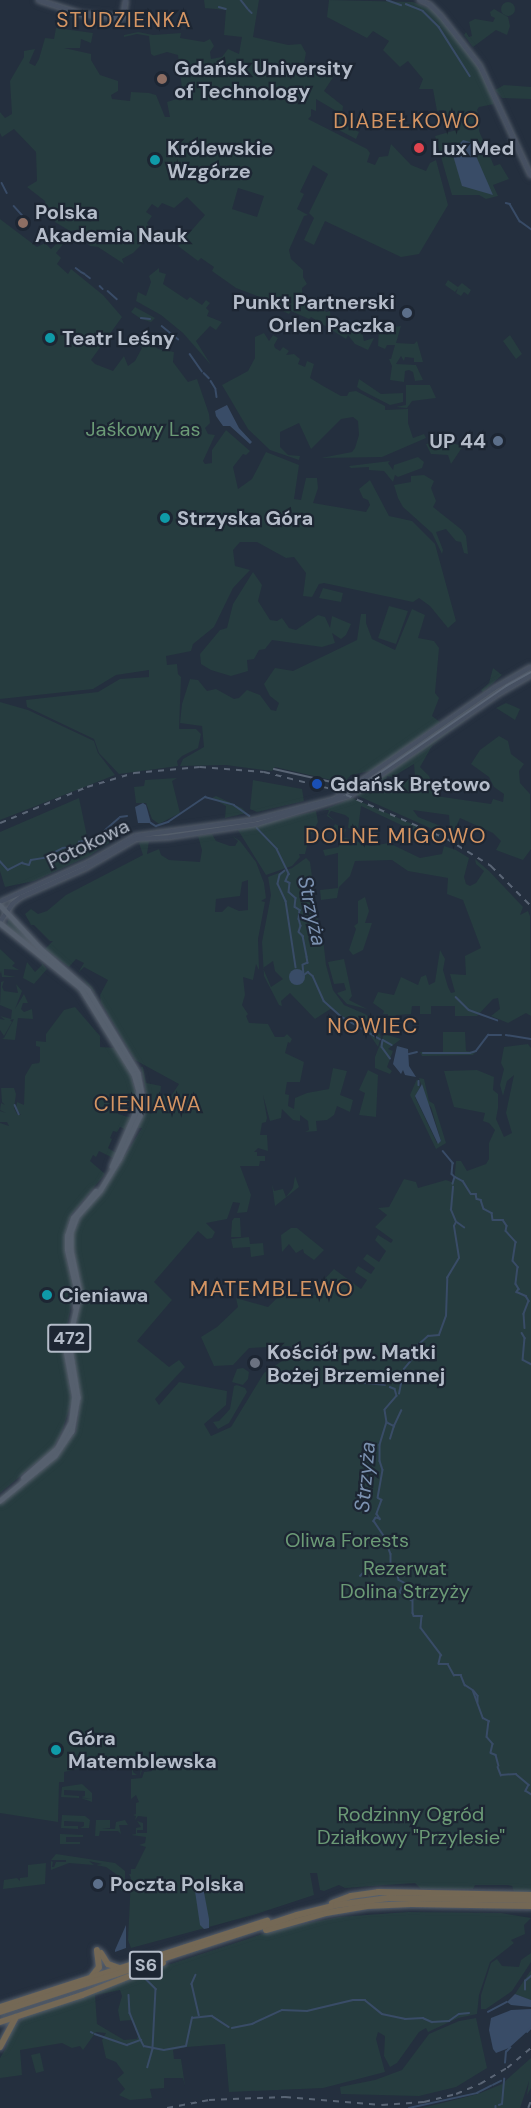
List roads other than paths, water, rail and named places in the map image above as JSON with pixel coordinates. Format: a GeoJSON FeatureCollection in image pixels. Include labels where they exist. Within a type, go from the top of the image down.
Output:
{"type":"FeatureCollection","features":[{"type":"Feature","properties":{"kind":"highway"},"geometry":{"type":"LineString","coordinates":[[0,2007],[351,1896],[378,1892],[531,1895]]}},
{"type":"Feature","properties":{"kind":"highway"},"geometry":{"type":"LineString","coordinates":[[329,1904],[370,1900]]}},
{"type":"Feature","properties":{"kind":"highway","name":"S6"},"geometry":{"type":"LineString","coordinates":[[0,2014],[297,1915],[370,1900],[531,1900]]}},
{"type":"Feature","properties":{"kind":"highway","name":"S6"},"geometry":{"type":"LineString","coordinates":[[0,2014],[333,1911],[388,1904],[531,1908]]}},
{"type":"Feature","properties":{"kind":"highway"},"geometry":{"type":"LineString","coordinates":[[90,1978],[99,1968],[99,1949],[108,1964],[120,1968]]}},
{"type":"Feature","properties":{"kind":"highway"},"geometry":{"type":"LineString","coordinates":[[0,2022],[82,1995],[168,1961]]}},
{"type":"Feature","properties":{"kind":"highway"},"geometry":{"type":"LineString","coordinates":[[0,2001],[10,2003]]}},
{"type":"Feature","properties":{"kind":"highway"},"geometry":{"type":"LineString","coordinates":[[0,2047],[17,2016]]}},
{"type":"Feature","properties":{"kind":"main road"},"geometry":{"type":"LineString","coordinates":[[38,0],[82,14],[123,18],[126,0]]}},
{"type":"Feature","properties":{"kind":"main road"},"geometry":{"type":"LineString","coordinates":[[418,0],[431,6],[460,38],[484,72],[531,176]]}},
{"type":"Feature","properties":{"kind":"main road"},"geometry":{"type":"LineString","coordinates":[[230,826],[327,802],[347,792],[502,683],[531,667]]}},
{"type":"Feature","properties":{"kind":"main road"},"geometry":{"type":"LineString","coordinates":[[230,826],[328,805],[368,787],[500,693],[531,675]]}},
{"type":"Feature","properties":{"kind":"main road"},"geometry":{"type":"LineString","coordinates":[[365,779],[368,787]]}},
{"type":"Feature","properties":{"kind":"main road","name":"Potokowa"},"geometry":{"type":"LineString","coordinates":[[0,922],[21,897],[134,840],[150,835],[230,826]]}},
{"type":"Feature","properties":{"kind":"main road","name":"Potokowa"},"geometry":{"type":"LineString","coordinates":[[0,904],[72,872]]}},
{"type":"Feature","properties":{"kind":"main road","name":"472"},"geometry":{"type":"LineString","coordinates":[[0,904],[40,948],[88,990],[138,1073],[143,1098],[140,1116],[120,1158],[101,1190],[77,1217],[71,1233],[71,1254],[80,1293],[69,1342],[78,1397],[72,1431],[55,1456],[0,1501]]}},
{"type":"Feature","properties":{"kind":"main road","name":"472"},"geometry":{"type":"LineString","coordinates":[[0,922],[85,993],[131,1069],[140,1097],[135,1119],[116,1160],[99,1188],[78,1211],[68,1230],[67,1250],[76,1295],[66,1335],[66,1353],[74,1396],[71,1422],[64,1438],[52,1454],[0,1496]]}},
{"type":"Feature","properties":{"kind":"water"},"geometry":{"type":"Polygon","coordinates":[[[463,140],[470,142],[493,195],[462,186],[452,152],[463,140]]]}},
{"type":"Feature","properties":{"kind":"water"},"geometry":{"type":"Polygon","coordinates":[[[227,405],[239,428],[252,442],[250,444],[230,426],[223,426],[216,416],[215,411],[227,405]]]}},
{"type":"Feature","properties":{"kind":"water"},"geometry":{"type":"Polygon","coordinates":[[[143,803],[146,805],[151,823],[138,823],[135,807],[143,803]]]}},
{"type":"Feature","properties":{"kind":"water"},"geometry":{"type":"Polygon","coordinates":[[[297,969],[305,977],[297,985],[289,977],[297,969]]]}},
{"type":"Feature","properties":{"kind":"water"},"geometry":{"type":"Polygon","coordinates":[[[397,1046],[408,1049],[409,1066],[416,1077],[405,1075],[403,1070],[401,1074],[393,1064],[397,1046]]]}},
{"type":"Feature","properties":{"kind":"water"},"geometry":{"type":"Polygon","coordinates":[[[422,1084],[441,1141],[438,1144],[415,1096],[422,1084]]]}},
{"type":"Feature","properties":{"kind":"water"},"geometry":{"type":"Polygon","coordinates":[[[203,1887],[209,1919],[209,1928],[204,1929],[200,1925],[195,1891],[203,1887]]]}},
{"type":"Feature","properties":{"kind":"water"},"geometry":{"type":"Polygon","coordinates":[[[126,1925],[126,1948],[115,1952],[115,1950],[126,1925]]]}},
{"type":"Feature","properties":{"kind":"water"},"geometry":{"type":"Polygon","coordinates":[[[515,1994],[531,2000],[531,2007],[511,2005],[507,2002],[515,1994]]]}},
{"type":"Feature","properties":{"kind":"water"},"geometry":{"type":"Polygon","coordinates":[[[531,2009],[531,2028],[509,2048],[496,2053],[489,2030],[491,2018],[511,2010],[531,2009]]]}},
{"type":"Feature","properties":{"kind":"waterway"},"geometry":{"type":"LineString","coordinates":[[241,0],[248,9]]}},
{"type":"Feature","properties":{"kind":"waterway"},"geometry":{"type":"LineString","coordinates":[[387,0],[401,5]]}},
{"type":"Feature","properties":{"kind":"waterway"},"geometry":{"type":"LineString","coordinates":[[406,4],[423,11],[439,27],[470,76]]}},
{"type":"Feature","properties":{"kind":"waterway"},"geometry":{"type":"LineString","coordinates":[[219,7],[226,9]]}},
{"type":"Feature","properties":{"kind":"waterway"},"geometry":{"type":"LineString","coordinates":[[249,10],[252,13]]}},
{"type":"Feature","properties":{"kind":"waterway"},"geometry":{"type":"LineString","coordinates":[[2,183],[7,193]]}},
{"type":"Feature","properties":{"kind":"waterway"},"geometry":{"type":"LineString","coordinates":[[506,203],[510,204],[520,221],[531,229]]}},
{"type":"Feature","properties":{"kind":"waterway"},"geometry":{"type":"LineString","coordinates":[[14,206],[23,216]]}},
{"type":"Feature","properties":{"kind":"waterway"},"geometry":{"type":"LineString","coordinates":[[76,268],[80,271]]}},
{"type":"Feature","properties":{"kind":"waterway"},"geometry":{"type":"LineString","coordinates":[[81,272],[85,274]]}},
{"type":"Feature","properties":{"kind":"waterway"},"geometry":{"type":"LineString","coordinates":[[86,275],[90,278]]}},
{"type":"Feature","properties":{"kind":"waterway"},"geometry":{"type":"LineString","coordinates":[[100,286],[103,289]]}},
{"type":"Feature","properties":{"kind":"waterway"},"geometry":{"type":"LineString","coordinates":[[108,291],[117,299]]}},
{"type":"Feature","properties":{"kind":"waterway"},"geometry":{"type":"LineString","coordinates":[[141,318],[150,319]]}},
{"type":"Feature","properties":{"kind":"waterway"},"geometry":{"type":"LineString","coordinates":[[162,326],[178,339]]}},
{"type":"Feature","properties":{"kind":"waterway"},"geometry":{"type":"LineString","coordinates":[[190,354],[202,371]]}},
{"type":"Feature","properties":{"kind":"waterway"},"geometry":{"type":"LineString","coordinates":[[204,373],[209,378]]}},
{"type":"Feature","properties":{"kind":"waterway"},"geometry":{"type":"LineString","coordinates":[[211,381],[216,389]]}},
{"type":"Feature","properties":{"kind":"waterway"},"geometry":{"type":"LineString","coordinates":[[216,390],[217,397]]}},
{"type":"Feature","properties":{"kind":"waterway","name":"Strzyża"},"geometry":{"type":"LineString","coordinates":[[151,823],[156,826],[168,822],[205,797],[234,805],[250,816]]}},
{"type":"Feature","properties":{"kind":"waterway","name":"Strzyża"},"geometry":{"type":"LineString","coordinates":[[120,817],[127,816]]}},
{"type":"Feature","properties":{"kind":"waterway","name":"Strzyża"},"geometry":{"type":"LineString","coordinates":[[0,861],[8,870],[22,863],[29,865],[31,860],[44,858],[63,848],[78,846],[79,842],[96,838],[119,818]]}},
{"type":"Feature","properties":{"kind":"waterway","name":"Strzyża"},"geometry":{"type":"LineString","coordinates":[[257,828],[277,849],[289,874],[286,881],[290,883],[289,892],[296,898],[295,907],[300,910],[299,932],[303,936],[308,963],[303,965],[304,975],[308,972],[313,976],[324,1001],[342,1017],[380,1039]]}},
{"type":"Feature","properties":{"kind":"waterway"},"geometry":{"type":"LineString","coordinates":[[285,871],[280,875],[278,884],[286,901],[296,967]]}},
{"type":"Feature","properties":{"kind":"waterway"},"geometry":{"type":"LineString","coordinates":[[456,997],[469,1010],[497,1020]]}},
{"type":"Feature","properties":{"kind":"waterway"},"geometry":{"type":"LineString","coordinates":[[423,1053],[470,1053],[476,1051],[488,1035],[501,1035]]}},
{"type":"Feature","properties":{"kind":"waterway"},"geometry":{"type":"LineString","coordinates":[[506,1035],[531,1039]]}},
{"type":"Feature","properties":{"kind":"waterway"},"geometry":{"type":"LineString","coordinates":[[383,1040],[382,1047],[390,1058]]}},
{"type":"Feature","properties":{"kind":"waterway","name":"Strzyża"},"geometry":{"type":"LineString","coordinates":[[383,1040],[392,1045]]}},
{"type":"Feature","properties":{"kind":"waterway"},"geometry":{"type":"LineString","coordinates":[[409,1054],[417,1052]]}},
{"type":"Feature","properties":{"kind":"waterway"},"geometry":{"type":"LineString","coordinates":[[15,1105],[19,1114]]}},
{"type":"Feature","properties":{"kind":"waterway","name":"Strzyża"},"geometry":{"type":"LineString","coordinates":[[443,1151],[453,1163],[452,1174],[455,1177],[453,1184]]}},
{"type":"Feature","properties":{"kind":"waterway"},"geometry":{"type":"LineString","coordinates":[[455,1177],[463,1181],[471,1194],[476,1194],[484,1209],[492,1213],[493,1220],[503,1220],[507,1226],[506,1231],[516,1242],[513,1261],[518,1267],[516,1284],[519,1289],[517,1292],[526,1296],[529,1301],[524,1314],[525,1328]]}},
{"type":"Feature","properties":{"kind":"waterway","name":"Strzyża"},"geometry":{"type":"LineString","coordinates":[[399,1394],[404,1369],[419,1351],[417,1346],[428,1336],[439,1335],[446,1316],[447,1278],[459,1258],[454,1226],[456,1222],[451,1210],[453,1187]]}},
{"type":"Feature","properties":{"kind":"waterway"},"geometry":{"type":"LineString","coordinates":[[457,1222],[464,1227]]}},
{"type":"Feature","properties":{"kind":"waterway"},"geometry":{"type":"LineString","coordinates":[[522,1333],[525,1338],[523,1360],[531,1364]]}},
{"type":"Feature","properties":{"kind":"waterway"},"geometry":{"type":"LineString","coordinates":[[353,1382],[385,1385]]}},
{"type":"Feature","properties":{"kind":"waterway","name":"Strzyża"},"geometry":{"type":"LineString","coordinates":[[390,1387],[395,1389],[397,1396],[385,1410],[387,1422],[380,1445],[380,1461],[383,1470],[378,1498],[382,1500],[377,1514],[380,1519],[376,1518],[374,1521],[384,1536],[391,1554],[391,1568],[393,1571],[397,1569],[399,1580],[405,1583],[413,1596],[414,1616],[422,1616],[421,1628],[441,1655],[439,1664],[448,1664],[454,1675],[461,1675],[465,1685],[473,1690],[483,1718],[489,1721],[487,1737],[493,1744],[491,1753],[496,1755],[499,1766]]}},
{"type":"Feature","properties":{"kind":"waterway"},"geometry":{"type":"LineString","coordinates":[[388,1423],[394,1426],[401,1411]]}},
{"type":"Feature","properties":{"kind":"waterway"},"geometry":{"type":"LineString","coordinates":[[390,1439],[394,1426]]}},
{"type":"Feature","properties":{"kind":"waterway"},"geometry":{"type":"LineString","coordinates":[[382,1565],[389,1564]]}},
{"type":"Feature","properties":{"kind":"waterway"},"geometry":{"type":"LineString","coordinates":[[360,1576],[370,1566],[379,1565]]}},
{"type":"Feature","properties":{"kind":"waterway","name":"Strzyża"},"geometry":{"type":"LineString","coordinates":[[407,1588],[402,1588],[400,1592],[411,1600]]}},
{"type":"Feature","properties":{"kind":"waterway","name":"Strzyża"},"geometry":{"type":"LineString","coordinates":[[474,1691],[478,1696],[478,1702]]}},
{"type":"Feature","properties":{"kind":"waterway","name":"Strzyża"},"geometry":{"type":"LineString","coordinates":[[498,1767],[501,1775],[516,1774],[529,1785],[526,1791],[531,1794]]}},
{"type":"Feature","properties":{"kind":"waterway"},"geometry":{"type":"LineString","coordinates":[[196,1975],[192,1984],[199,2015]]}},
{"type":"Feature","properties":{"kind":"waterway"},"geometry":{"type":"LineString","coordinates":[[525,1990],[525,1981],[531,1976]]}},
{"type":"Feature","properties":{"kind":"waterway"},"geometry":{"type":"LineString","coordinates":[[144,1977],[156,1989],[153,2049],[148,2067]]}},
{"type":"Feature","properties":{"kind":"waterway"},"geometry":{"type":"LineString","coordinates":[[129,1995],[130,2013],[141,2040]]}},
{"type":"Feature","properties":{"kind":"waterway"},"geometry":{"type":"LineString","coordinates":[[232,2028],[252,2024],[282,2010],[307,2011],[353,2000],[365,2000],[382,2014],[405,2019],[423,2018],[432,2022],[449,2021],[459,2014],[469,2013]]}},
{"type":"Feature","properties":{"kind":"waterway"},"geometry":{"type":"LineString","coordinates":[[488,2012],[507,2002]]}},
{"type":"Feature","properties":{"kind":"waterway"},"geometry":{"type":"LineString","coordinates":[[95,2034],[127,2045],[141,2040],[144,2046],[164,2050],[186,2046],[192,2018],[212,2016],[229,2027]]}},
{"type":"Feature","properties":{"kind":"waterway","name":"Strzyża"},"geometry":{"type":"LineString","coordinates":[[527,2032],[531,2028]]}},
{"type":"Feature","properties":{"kind":"waterway","name":"Strzyża"},"geometry":{"type":"LineString","coordinates":[[505,2063],[506,2052],[510,2048]]}},
{"type":"Feature","properties":{"kind":"waterway","name":"Strzyża"},"geometry":{"type":"LineString","coordinates":[[499,2105],[502,2104],[504,2079]]}},
{"type":"Feature","properties":{"kind":"waterway"},"geometry":{"type":"LineString","coordinates":[[493,2085],[501,2081]]}},
{"type":"Feature","properties":{"kind":"waterway"},"geometry":{"type":"LineString","coordinates":[[409,2108],[477,2093],[491,2086]]}},
{"type":"Feature","properties":{"kind":"tram line"},"geometry":{"type":"LineString","coordinates":[[274,769],[341,784],[368,781],[506,686],[531,672]]}},
{"type":"Feature","properties":{"kind":"railway"},"geometry":{"type":"LineString","coordinates":[[0,823],[87,787],[134,773],[200,767],[264,772],[335,790],[447,839],[491,866],[531,906]]}},
{"type":"Feature","properties":{"kind":"railway"},"geometry":{"type":"LineString","coordinates":[[167,2108],[209,2100],[285,2097],[382,2105],[424,2102],[456,2094],[480,2084],[507,2068],[531,2048]]}},
{"type":"Feature","properties":{"kind":"railway"},"geometry":{"type":"LineString","coordinates":[[528,2108],[531,2100]]}},
{"type":"Feature","properties":{"kind":"place","name":"Gdańsk University of Technology"},"geometry":{"type":"Point","coordinates":[162,79]}},
{"type":"Feature","properties":{"kind":"place","name":"Lux Med"},"geometry":{"type":"Point","coordinates":[419,148]}},
{"type":"Feature","properties":{"kind":"place","name":"Królewskie Wzgórze"},"geometry":{"type":"Point","coordinates":[155,160]}},
{"type":"Feature","properties":{"kind":"place","name":"Polska Akademia Nauk"},"geometry":{"type":"Point","coordinates":[23,223]}},
{"type":"Feature","properties":{"kind":"place","name":"Punkt Partnerski Orlen Paczka"},"geometry":{"type":"Point","coordinates":[407,313]}},
{"type":"Feature","properties":{"kind":"place","name":"Teatr Leśny"},"geometry":{"type":"Point","coordinates":[50,338]}},
{"type":"Feature","properties":{"kind":"place","name":"UP 44"},"geometry":{"type":"Point","coordinates":[498,441]}},
{"type":"Feature","properties":{"kind":"place","name":"Strzyska Góra"},"geometry":{"type":"Point","coordinates":[165,518]}},
{"type":"Feature","properties":{"kind":"place","name":"Gdańsk Brętowo"},"geometry":{"type":"Point","coordinates":[317,784]}},
{"type":"Feature","properties":{"kind":"place","name":"Cieniawa"},"geometry":{"type":"Point","coordinates":[47,1295]}},
{"type":"Feature","properties":{"kind":"place","name":"Kościół pw. Matki Bożej Brzemiennej"},"geometry":{"type":"Point","coordinates":[255,1363]}},
{"type":"Feature","properties":{"kind":"place","name":"Góra Matemblewska"},"geometry":{"type":"Point","coordinates":[56,1750]}},
{"type":"Feature","properties":{"kind":"place","name":"Poczta Polska"},"geometry":{"type":"Point","coordinates":[98,1884]}},
{"type":"Feature","properties":{"kind":"district","name":"STUDZIENKA"},"geometry":{"type":"Point","coordinates":[124,20]}},
{"type":"Feature","properties":{"kind":"district","name":"DIABEŁKOWO"},"geometry":{"type":"Point","coordinates":[407,121]}},
{"type":"Feature","properties":{"kind":"district","name":"DOLNE MIGOWO"},"geometry":{"type":"Point","coordinates":[396,836]}},
{"type":"Feature","properties":{"kind":"district","name":"NOWIEC"},"geometry":{"type":"Point","coordinates":[373,1026]}},
{"type":"Feature","properties":{"kind":"district","name":"CIENIAWA"},"geometry":{"type":"Point","coordinates":[148,1104]}},
{"type":"Feature","properties":{"kind":"district","name":"MATEMBLEWO"},"geometry":{"type":"Point","coordinates":[272,1289]}},
{"type":"Feature","properties":{"kind":"park label","name":"Jaśkowy Las"},"geometry":{"type":"Point","coordinates":[143,429]}},
{"type":"Feature","properties":{"kind":"park label","name":"Oliwa Forests"},"geometry":{"type":"Point","coordinates":[347,1540]}},
{"type":"Feature","properties":{"kind":"park label","name":"Rezerwat Dolina Strzyży"},"geometry":{"type":"Point","coordinates":[405,1580]}},
{"type":"Feature","properties":{"kind":"park label","name":"Rodzinny Ogród Działkowy \"Przylesie\""},"geometry":{"type":"Point","coordinates":[411,1826]}}]}
